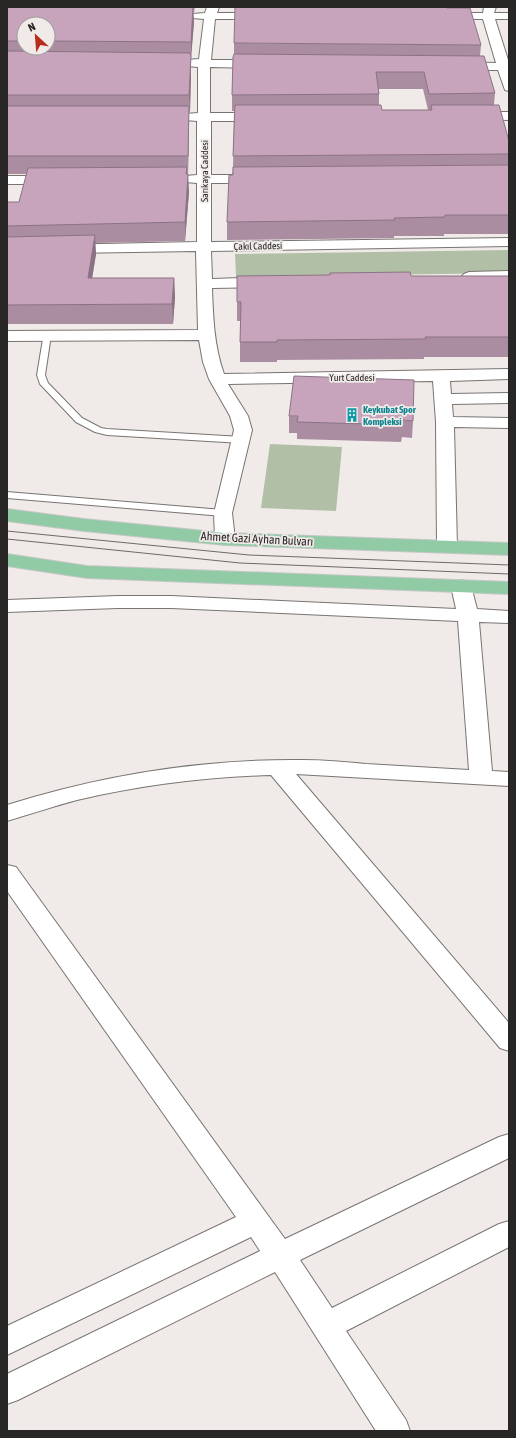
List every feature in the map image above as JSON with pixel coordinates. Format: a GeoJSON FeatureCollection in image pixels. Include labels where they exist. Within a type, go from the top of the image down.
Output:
{"type":"FeatureCollection","features":[{"type":"Feature","properties":{"kind":"main road","name":"Ahmet Gazi Ayhan Bulvarı"},"geometry":{"type":"LineString","coordinates":[[7,515],[84,525],[225,539],[509,549]]}},
{"type":"Feature","properties":{"kind":"main road"},"geometry":{"type":"LineString","coordinates":[[7,560],[87,572],[509,588]]}},
{"type":"Feature","properties":{"kind":"street"},"geometry":{"type":"LineString","coordinates":[[187,16],[211,11],[274,16]]}},
{"type":"Feature","properties":{"kind":"street","name":"Sarıkaya Caddesi"},"geometry":{"type":"LineString","coordinates":[[206,335],[204,284],[204,64],[211,11]]}},
{"type":"Feature","properties":{"kind":"street"},"geometry":{"type":"LineString","coordinates":[[432,16],[489,11],[509,16]]}},
{"type":"Feature","properties":{"kind":"street"},"geometry":{"type":"LineString","coordinates":[[489,11],[506,67],[509,87]]}},
{"type":"Feature","properties":{"kind":"street"},"geometry":{"type":"LineString","coordinates":[[181,63],[275,64]]}},
{"type":"Feature","properties":{"kind":"street"},"geometry":{"type":"LineString","coordinates":[[448,66],[506,67]]}},
{"type":"Feature","properties":{"kind":"street"},"geometry":{"type":"LineString","coordinates":[[462,116],[509,116]]}},
{"type":"Feature","properties":{"kind":"street"},"geometry":{"type":"LineString","coordinates":[[181,117],[275,117]]}},
{"type":"Feature","properties":{"kind":"street"},"geometry":{"type":"LineString","coordinates":[[180,179],[274,179]]}},
{"type":"Feature","properties":{"kind":"street"},"geometry":{"type":"LineString","coordinates":[[7,180],[70,180]]}},
{"type":"Feature","properties":{"kind":"street","name":"Çakıl Caddesi"},"geometry":{"type":"LineString","coordinates":[[7,250],[509,242]]}},
{"type":"Feature","properties":{"kind":"street"},"geometry":{"type":"LineString","coordinates":[[454,277],[509,276]]}},
{"type":"Feature","properties":{"kind":"street"},"geometry":{"type":"LineString","coordinates":[[204,284],[282,282]]}},
{"type":"Feature","properties":{"kind":"street"},"geometry":{"type":"LineString","coordinates":[[7,336],[206,335],[210,362],[217,379],[242,423],[243,430],[242,440],[223,513],[225,539]]}},
{"type":"Feature","properties":{"kind":"street","name":"Yurt Caddesi"},"geometry":{"type":"LineString","coordinates":[[217,379],[509,374]]}},
{"type":"Feature","properties":{"kind":"street"},"geometry":{"type":"LineString","coordinates":[[441,376],[444,422],[447,546]]}},
{"type":"Feature","properties":{"kind":"street"},"geometry":{"type":"LineString","coordinates":[[443,399],[509,398]]}},
{"type":"Feature","properties":{"kind":"street"},"geometry":{"type":"LineString","coordinates":[[444,422],[509,423]]}},
{"type":"Feature","properties":{"kind":"street"},"geometry":{"type":"LineString","coordinates":[[461,586],[468,615],[481,778]]}},
{"type":"Feature","properties":{"kind":"street"},"geometry":{"type":"LineString","coordinates":[[7,606],[78,603],[171,602],[509,617]]}},
{"type":"Feature","properties":{"kind":"street"},"geometry":{"type":"LineString","coordinates":[[276,767],[509,1041]]}},
{"type":"Feature","properties":{"kind":"street"},"geometry":{"type":"LineString","coordinates":[[7,813],[75,793],[130,781],[212,770],[294,767],[509,779]]}},
{"type":"Feature","properties":{"kind":"street"},"geometry":{"type":"LineString","coordinates":[[7,873],[280,1255],[394,1431]]}},
{"type":"Feature","properties":{"kind":"street"},"geometry":{"type":"LineString","coordinates":[[7,1390],[280,1255],[509,1145]]}},
{"type":"Feature","properties":{"kind":"street"},"geometry":{"type":"LineString","coordinates":[[7,1341],[256,1221]]}},
{"type":"Feature","properties":{"kind":"street"},"geometry":{"type":"LineString","coordinates":[[326,1326],[509,1233]]}},
{"type":"Feature","properties":{"kind":"lane"},"geometry":{"type":"LineString","coordinates":[[47,335],[41,376],[44,384],[84,424],[107,432],[242,440]]}},
{"type":"Feature","properties":{"kind":"lane"},"geometry":{"type":"LineString","coordinates":[[7,495],[223,513]]}},
{"type":"Feature","properties":{"kind":"green space"},"geometry":{"type":"Polygon","coordinates":[[[509,250],[509,273],[236,277],[235,254],[509,250]]]}},
{"type":"Feature","properties":{"kind":"green space"},"geometry":{"type":"Polygon","coordinates":[[[270,444],[342,447],[336,511],[261,508],[270,444]]]}},
{"type":"Feature","properties":{"kind":"building"},"geometry":{"type":"Polygon","coordinates":[[[7,7],[193,7],[191,42],[56,41],[56,16],[16,16],[16,41],[7,41],[7,7]]]}},
{"type":"Feature","properties":{"kind":"building"},"geometry":{"type":"Polygon","coordinates":[[[235,7],[470,8],[481,45],[234,43],[235,7]]]}},
{"type":"Feature","properties":{"kind":"building"},"geometry":{"type":"Polygon","coordinates":[[[7,51],[16,51],[16,56],[56,56],[56,52],[190,53],[191,56],[189,95],[7,95],[7,51]]]}},
{"type":"Feature","properties":{"kind":"building"},"geometry":{"type":"Polygon","coordinates":[[[234,54],[484,56],[495,93],[429,94],[424,72],[376,72],[379,94],[232,95],[234,54]]]}},
{"type":"Feature","properties":{"kind":"building"},"geometry":{"type":"Polygon","coordinates":[[[235,105],[381,105],[382,110],[432,110],[431,105],[499,105],[509,141],[509,154],[233,156],[235,105]]]}},
{"type":"Feature","properties":{"kind":"building"},"geometry":{"type":"Polygon","coordinates":[[[7,106],[189,106],[188,156],[7,156],[7,106]]]}},
{"type":"Feature","properties":{"kind":"building"},"geometry":{"type":"Polygon","coordinates":[[[509,165],[509,215],[445,215],[445,217],[394,218],[395,220],[227,222],[229,175],[233,175],[233,167],[509,165]]]}},
{"type":"Feature","properties":{"kind":"building"},"geometry":{"type":"Polygon","coordinates":[[[187,167],[186,174],[188,174],[185,222],[7,226],[7,202],[19,202],[28,168],[187,167]]]}},
{"type":"Feature","properties":{"kind":"building"},"geometry":{"type":"Polygon","coordinates":[[[95,235],[88,278],[174,278],[172,304],[7,305],[7,237],[95,235]]]}},
{"type":"Feature","properties":{"kind":"building"},"geometry":{"type":"Polygon","coordinates":[[[410,272],[411,276],[509,276],[509,337],[425,337],[426,339],[277,340],[277,342],[240,342],[241,302],[237,302],[237,276],[410,272]]]}},
{"type":"Feature","properties":{"kind":"building","name":"Keykubat Spor Kompleksi"},"geometry":{"type":"Polygon","coordinates":[[[294,376],[414,380],[413,421],[403,420],[402,425],[297,422],[298,416],[289,416],[294,376]]]}},
{"type":"Feature","properties":{"kind":"tram line"},"geometry":{"type":"LineString","coordinates":[[7,531],[249,555],[509,565]]}},
{"type":"Feature","properties":{"kind":"tram line"},"geometry":{"type":"LineString","coordinates":[[7,539],[240,563],[509,574]]}},
{"type":"Feature","properties":{"kind":"place","name":"Keykubat Spor Kompleksi"},"geometry":{"type":"Point","coordinates":[352,415]}}]}
